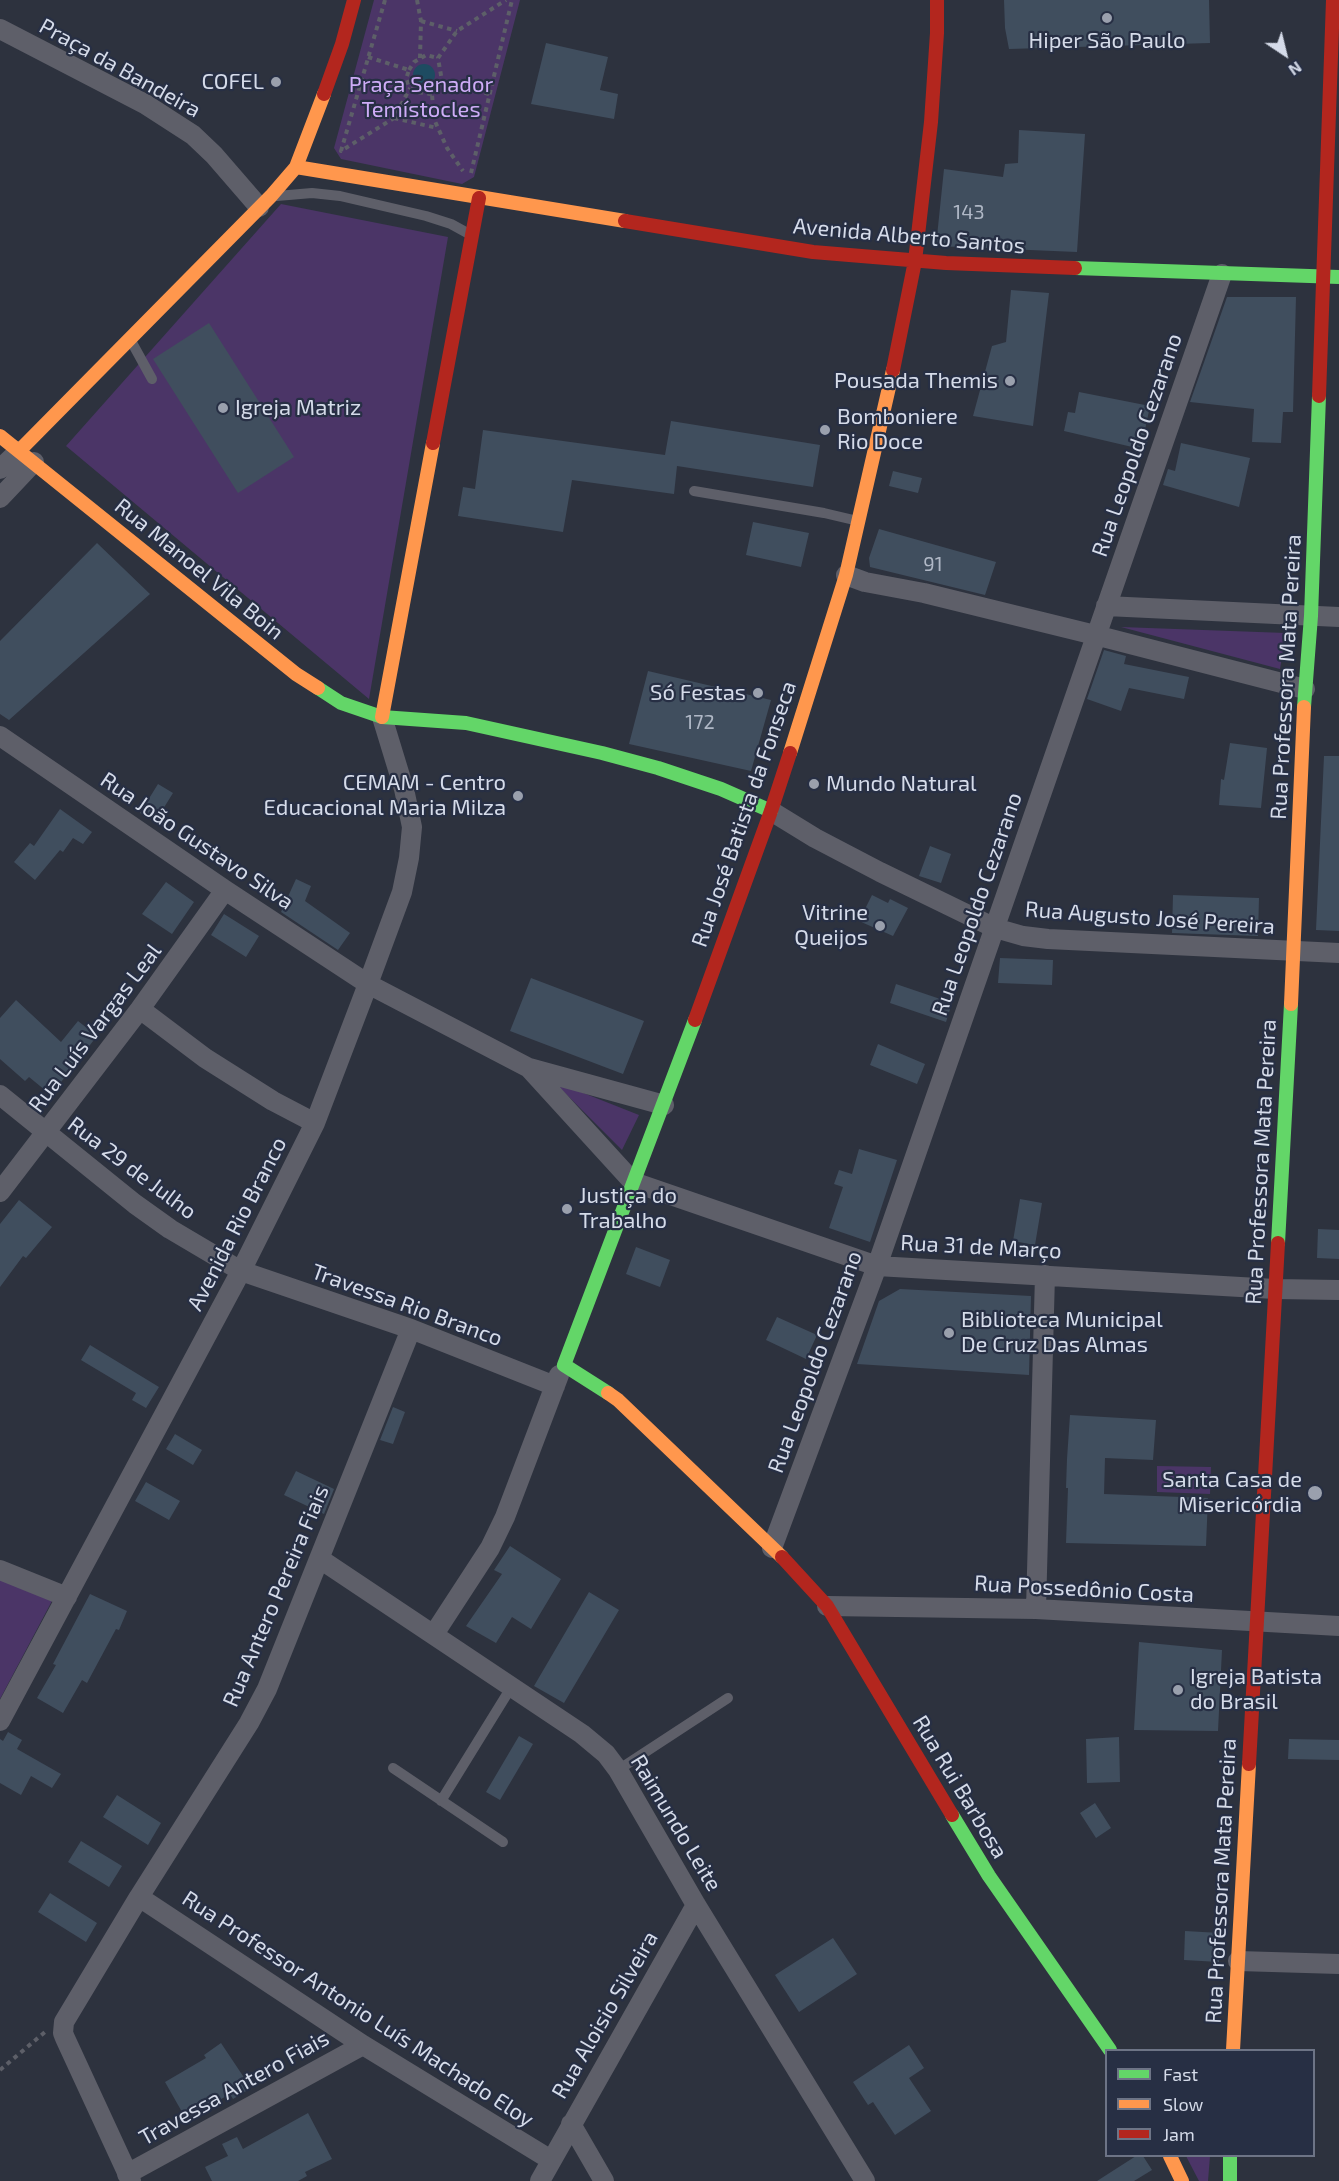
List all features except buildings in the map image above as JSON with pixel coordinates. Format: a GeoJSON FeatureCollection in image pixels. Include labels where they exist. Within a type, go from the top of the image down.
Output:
{"type":"FeatureCollection","features":[{"type":"Feature","properties":{"kind":"street"},"geometry":{"type":"LineString","coordinates":[[0,498],[26,457],[129,339],[265,202],[296,167],[342,44],[354,0]]}},
{"type":"Feature","properties":{"kind":"street","name":"Rua José Batista da Fonseca"},"geometry":{"type":"LineString","coordinates":[[564,1365],[664,1105],[771,811],[846,575],[880,430],[915,261],[931,122],[937,0]]}},
{"type":"Feature","properties":{"kind":"street","name":"Rua Professora Mata Pereira"},"geometry":{"type":"LineString","coordinates":[[1233,2049],[1294,951],[1305,689],[1311,616],[1335,39],[1333,0]]}},
{"type":"Feature","properties":{"kind":"street","name":"Praça da Bandeira"},"geometry":{"type":"LineString","coordinates":[[0,29],[145,104],[193,135],[265,202]]}},
{"type":"Feature","properties":{"kind":"street"},"geometry":{"type":"LineString","coordinates":[[296,167],[479,198],[382,717]]}},
{"type":"Feature","properties":{"kind":"street","name":"Avenida Alberto Santos"},"geometry":{"type":"LineString","coordinates":[[479,198],[813,252],[915,261],[1339,277]]}},
{"type":"Feature","properties":{"kind":"street","name":"Rua Leopoldo Cezarano"},"geometry":{"type":"LineString","coordinates":[[772,1548],[877,1266],[1222,274]]}},
{"type":"Feature","properties":{"kind":"street","name":"Rua Manoel Vila Boin"},"geometry":{"type":"LineString","coordinates":[[0,436],[296,674],[341,703],[382,717],[466,723],[602,753],[658,768],[711,786],[771,811]]}},
{"type":"Feature","properties":{"kind":"street"},"geometry":{"type":"LineString","coordinates":[[0,469],[26,457]]}},
{"type":"Feature","properties":{"kind":"street"},"geometry":{"type":"LineString","coordinates":[[846,575],[865,582],[924,593],[1305,689]]}},
{"type":"Feature","properties":{"kind":"street"},"geometry":{"type":"LineString","coordinates":[[1106,606],[1339,617]]}},
{"type":"Feature","properties":{"kind":"street","name":"Avenida Rio Branco"},"geometry":{"type":"LineString","coordinates":[[0,1721],[241,1271],[315,1123],[368,984],[402,892],[412,827],[404,789],[382,717]]}},
{"type":"Feature","properties":{"kind":"street","name":"Rua João Gustavo Silva"},"geometry":{"type":"LineString","coordinates":[[0,736],[225,890],[368,984],[528,1068]]}},
{"type":"Feature","properties":{"kind":"street","name":"Rua Augusto José Pereira"},"geometry":{"type":"LineString","coordinates":[[771,811],[815,838],[995,928],[1023,936],[1339,953]]}},
{"type":"Feature","properties":{"kind":"street","name":"Rua Luís Vargas Leal"},"geometry":{"type":"LineString","coordinates":[[0,1192],[140,1009],[225,890]]}},
{"type":"Feature","properties":{"kind":"street"},"geometry":{"type":"LineString","coordinates":[[140,1009],[205,1058],[273,1101],[315,1123]]}},
{"type":"Feature","properties":{"kind":"street"},"geometry":{"type":"LineString","coordinates":[[528,1068],[664,1105]]}},
{"type":"Feature","properties":{"kind":"street"},"geometry":{"type":"LineString","coordinates":[[528,1068],[633,1182]]}},
{"type":"Feature","properties":{"kind":"street","name":"Rua 29 de Julho"},"geometry":{"type":"LineString","coordinates":[[0,1095],[135,1204],[170,1229],[241,1271]]}},
{"type":"Feature","properties":{"kind":"street","name":"Rua 31 de Março"},"geometry":{"type":"LineString","coordinates":[[633,1182],[877,1266],[1275,1289],[1339,1290]]}},
{"type":"Feature","properties":{"kind":"street","name":"Travessa Rio Branco"},"geometry":{"type":"LineString","coordinates":[[241,1271],[411,1329],[555,1386]]}},
{"type":"Feature","properties":{"kind":"street"},"geometry":{"type":"LineString","coordinates":[[1036,1609],[1045,1275]]}},
{"type":"Feature","properties":{"kind":"street","name":"Rua Antero Pereira Fiais"},"geometry":{"type":"LineString","coordinates":[[64,2022],[139,1897],[249,1723],[267,1689],[411,1329]]}},
{"type":"Feature","properties":{"kind":"street"},"geometry":{"type":"LineString","coordinates":[[434,1634],[490,1548],[505,1517],[564,1365]]}},
{"type":"Feature","properties":{"kind":"street","name":"Rua Rui Barbosa"},"geometry":{"type":"LineString","coordinates":[[564,1365],[618,1400],[772,1548],[827,1606],[989,1876],[1109,2049]]}},
{"type":"Feature","properties":{"kind":"street","name":"Raimundo Leite"},"geometry":{"type":"LineString","coordinates":[[320,1559],[512,1686],[582,1734],[606,1754],[618,1770],[696,1905],[865,2181]]}},
{"type":"Feature","properties":{"kind":"street"},"geometry":{"type":"LineString","coordinates":[[0,1570],[67,1597]]}},
{"type":"Feature","properties":{"kind":"street","name":"Rua Possedônio Costa"},"geometry":{"type":"LineString","coordinates":[[827,1606],[1036,1609],[1339,1626]]}},
{"type":"Feature","properties":{"kind":"street","name":"Rua Professor Antonio Luís Machado Eloy"},"geometry":{"type":"LineString","coordinates":[[139,1897],[363,2045],[551,2160]]}},
{"type":"Feature","properties":{"kind":"street","name":"Rua Aloisio Silveira"},"geometry":{"type":"LineString","coordinates":[[540,2181],[570,2124],[696,1905]]}},
{"type":"Feature","properties":{"kind":"street"},"geometry":{"type":"LineString","coordinates":[[1238,1961],[1339,1964]]}},
{"type":"Feature","properties":{"kind":"street"},"geometry":{"type":"LineString","coordinates":[[64,2022],[65,2038],[129,2177]]}},
{"type":"Feature","properties":{"kind":"street","name":"Travessa Antero Fiais"},"geometry":{"type":"LineString","coordinates":[[129,2177],[363,2045]]}},
{"type":"Feature","properties":{"kind":"street"},"geometry":{"type":"LineString","coordinates":[[570,2124],[597,2179]]}},
{"type":"Feature","properties":{"kind":"street"},"geometry":{"type":"LineString","coordinates":[[1170,2157],[1182,2181]]}},
{"type":"Feature","properties":{"kind":"street"},"geometry":{"type":"LineString","coordinates":[[1230,2157],[1230,2181]]}},
{"type":"Feature","properties":{"kind":"lane"},"geometry":{"type":"LineString","coordinates":[[265,202],[312,193],[340,196],[443,221],[471,235]]}},
{"type":"Feature","properties":{"kind":"lane"},"geometry":{"type":"LineString","coordinates":[[129,339],[152,379]]}},
{"type":"Feature","properties":{"kind":"lane"},"geometry":{"type":"LineString","coordinates":[[694,491],[858,521]]}},
{"type":"Feature","properties":{"kind":"lane"},"geometry":{"type":"LineString","coordinates":[[441,1801],[512,1686]]}},
{"type":"Feature","properties":{"kind":"lane"},"geometry":{"type":"LineString","coordinates":[[618,1770],[728,1698]]}},
{"type":"Feature","properties":{"kind":"lane"},"geometry":{"type":"LineString","coordinates":[[393,1768],[503,1842]]}},
{"type":"Feature","properties":{"kind":"path"},"geometry":{"type":"LineString","coordinates":[[385,0],[341,151],[394,118],[410,88]]}},
{"type":"Feature","properties":{"kind":"path"},"geometry":{"type":"LineString","coordinates":[[417,0],[421,21],[420,58]]}},
{"type":"Feature","properties":{"kind":"path"},"geometry":{"type":"LineString","coordinates":[[506,0],[457,31],[438,58],[442,81],[432,94],[434,119],[447,148],[470,180],[512,0]]}},
{"type":"Feature","properties":{"kind":"path"},"geometry":{"type":"LineString","coordinates":[[421,21],[457,31]]}},
{"type":"Feature","properties":{"kind":"path"},"geometry":{"type":"LineString","coordinates":[[432,94],[416,92],[410,88],[406,79],[414,62],[420,58],[426,55],[438,58]]}},
{"type":"Feature","properties":{"kind":"path"},"geometry":{"type":"LineString","coordinates":[[368,57],[409,70]]}},
{"type":"Feature","properties":{"kind":"path"},"geometry":{"type":"LineString","coordinates":[[442,81],[489,94]]}},
{"type":"Feature","properties":{"kind":"path"},"geometry":{"type":"LineString","coordinates":[[394,118],[438,129]]}},
{"type":"Feature","properties":{"kind":"path"},"geometry":{"type":"LineString","coordinates":[[0,2070],[52,2026],[64,2022]]}},
{"type":"Feature","properties":{"kind":"green space","name":"Praça Senador Temístocles"},"geometry":{"type":"Polygon","coordinates":[[[374,0],[520,0],[474,177],[462,184],[341,159],[334,148],[374,0]]]}},
{"type":"Feature","properties":{"kind":"green space"},"geometry":{"type":"Polygon","coordinates":[[[281,204],[448,237],[369,699],[66,446],[281,204]]]}},
{"type":"Feature","properties":{"kind":"green space"},"geometry":{"type":"Polygon","coordinates":[[[1121,627],[1286,633],[1280,669],[1121,627]]]}},
{"type":"Feature","properties":{"kind":"green space"},"geometry":{"type":"Polygon","coordinates":[[[553,1081],[639,1115],[622,1150],[553,1081]]]}},
{"type":"Feature","properties":{"kind":"green space"},"geometry":{"type":"Polygon","coordinates":[[[1157,1466],[1211,1467],[1210,1494],[1157,1492],[1157,1466]]]}},
{"type":"Feature","properties":{"kind":"green space"},"geometry":{"type":"Polygon","coordinates":[[[0,1577],[53,1599],[0,1699],[0,1577]]]}},
{"type":"Feature","properties":{"kind":"green space"},"geometry":{"type":"Polygon","coordinates":[[[1187,2157],[1210,2157],[1208,2181],[1199,2181],[1187,2157]]]}},
{"type":"Feature","properties":{"kind":"water"},"geometry":{"type":"Polygon","coordinates":[[[424,64],[432,67],[435,75],[432,83],[424,86],[416,83],[413,75],[416,67],[424,64]]]}},
{"type":"Feature","properties":{"kind":"traffic: fast"},"geometry":{"type":"LineString","coordinates":[[1075,268],[1339,277]]}},
{"type":"Feature","properties":{"kind":"traffic: fast"},"geometry":{"type":"LineString","coordinates":[[1304,707],[1311,616],[1319,396]]}},
{"type":"Feature","properties":{"kind":"traffic: fast"},"geometry":{"type":"LineString","coordinates":[[318,688],[341,703],[382,717],[466,723],[602,753],[658,768],[721,789],[771,811]]}},
{"type":"Feature","properties":{"kind":"traffic: fast"},"geometry":{"type":"LineString","coordinates":[[1278,1243],[1291,1004]]}},
{"type":"Feature","properties":{"kind":"traffic: fast"},"geometry":{"type":"LineString","coordinates":[[608,1393],[564,1365],[695,1020]]}},
{"type":"Feature","properties":{"kind":"traffic: fast"},"geometry":{"type":"LineString","coordinates":[[952,1815],[989,1876],[1109,2049]]}},
{"type":"Feature","properties":{"kind":"traffic: fast"},"geometry":{"type":"LineString","coordinates":[[1230,2157],[1230,2181]]}},
{"type":"Feature","properties":{"kind":"traffic: slow"},"geometry":{"type":"LineString","coordinates":[[19,451],[271,196],[296,167],[324,94]]}},
{"type":"Feature","properties":{"kind":"traffic: slow"},"geometry":{"type":"LineString","coordinates":[[296,167],[625,221]]}},
{"type":"Feature","properties":{"kind":"traffic: slow"},"geometry":{"type":"LineString","coordinates":[[790,753],[846,575],[893,370]]}},
{"type":"Feature","properties":{"kind":"traffic: slow"},"geometry":{"type":"LineString","coordinates":[[0,436],[296,674],[318,688]]}},
{"type":"Feature","properties":{"kind":"traffic: slow"},"geometry":{"type":"LineString","coordinates":[[382,717],[433,443]]}},
{"type":"Feature","properties":{"kind":"traffic: slow"},"geometry":{"type":"LineString","coordinates":[[1291,1004],[1304,707]]}},
{"type":"Feature","properties":{"kind":"traffic: slow"},"geometry":{"type":"LineString","coordinates":[[608,1393],[782,1557]]}},
{"type":"Feature","properties":{"kind":"traffic: slow"},"geometry":{"type":"LineString","coordinates":[[1233,2049],[1249,1764]]}},
{"type":"Feature","properties":{"kind":"traffic: slow"},"geometry":{"type":"LineString","coordinates":[[1170,2157],[1182,2181]]}},
{"type":"Feature","properties":{"kind":"traffic: jam"},"geometry":{"type":"LineString","coordinates":[[324,94],[342,44],[354,0]]}},
{"type":"Feature","properties":{"kind":"traffic: jam"},"geometry":{"type":"LineString","coordinates":[[893,370],[915,261],[931,122],[937,0]]}},
{"type":"Feature","properties":{"kind":"traffic: jam"},"geometry":{"type":"LineString","coordinates":[[1319,396],[1333,0]]}},
{"type":"Feature","properties":{"kind":"traffic: jam"},"geometry":{"type":"LineString","coordinates":[[433,443],[479,198]]}},
{"type":"Feature","properties":{"kind":"traffic: jam"},"geometry":{"type":"LineString","coordinates":[[625,221],[813,252],[946,263],[1075,268]]}},
{"type":"Feature","properties":{"kind":"traffic: jam"},"geometry":{"type":"LineString","coordinates":[[695,1020],[790,753]]}},
{"type":"Feature","properties":{"kind":"traffic: jam"},"geometry":{"type":"LineString","coordinates":[[1249,1764],[1278,1243]]}},
{"type":"Feature","properties":{"kind":"traffic: jam"},"geometry":{"type":"LineString","coordinates":[[782,1557],[827,1606],[952,1815]]}},
{"type":"Feature","properties":{"kind":"place","name":"Hiper São Paulo"},"geometry":{"type":"Point","coordinates":[1107,18]}},
{"type":"Feature","properties":{"kind":"place","name":"COFEL"},"geometry":{"type":"Point","coordinates":[276,82]}},
{"type":"Feature","properties":{"kind":"place","name":"Pousada Themis"},"geometry":{"type":"Point","coordinates":[1010,381]}},
{"type":"Feature","properties":{"kind":"place","name":"Igreja Matriz"},"geometry":{"type":"Point","coordinates":[223,408]}},
{"type":"Feature","properties":{"kind":"place","name":"Bomboniere Rio Doce"},"geometry":{"type":"Point","coordinates":[825,430]}},
{"type":"Feature","properties":{"kind":"place","name":"Só Festas"},"geometry":{"type":"Point","coordinates":[758,693]}},
{"type":"Feature","properties":{"kind":"place","name":"Mundo Natural"},"geometry":{"type":"Point","coordinates":[814,784]}},
{"type":"Feature","properties":{"kind":"place","name":"CEMAM - Centro Educacional Maria Milza"},"geometry":{"type":"Point","coordinates":[518,796]}},
{"type":"Feature","properties":{"kind":"place","name":"Vitrine Queijos"},"geometry":{"type":"Point","coordinates":[880,926]}},
{"type":"Feature","properties":{"kind":"place","name":"Justiça do Trabalho"},"geometry":{"type":"Point","coordinates":[567,1209]}},
{"type":"Feature","properties":{"kind":"place","name":"Biblioteca Municipal De Cruz Das Almas"},"geometry":{"type":"Point","coordinates":[949,1333]}},
{"type":"Feature","properties":{"kind":"place","name":"Santa Casa de Misericórdia"},"geometry":{"type":"Point","coordinates":[1315,1493]}},
{"type":"Feature","properties":{"kind":"place","name":"Igreja Batista do Brasil"},"geometry":{"type":"Point","coordinates":[1178,1690]}}]}
